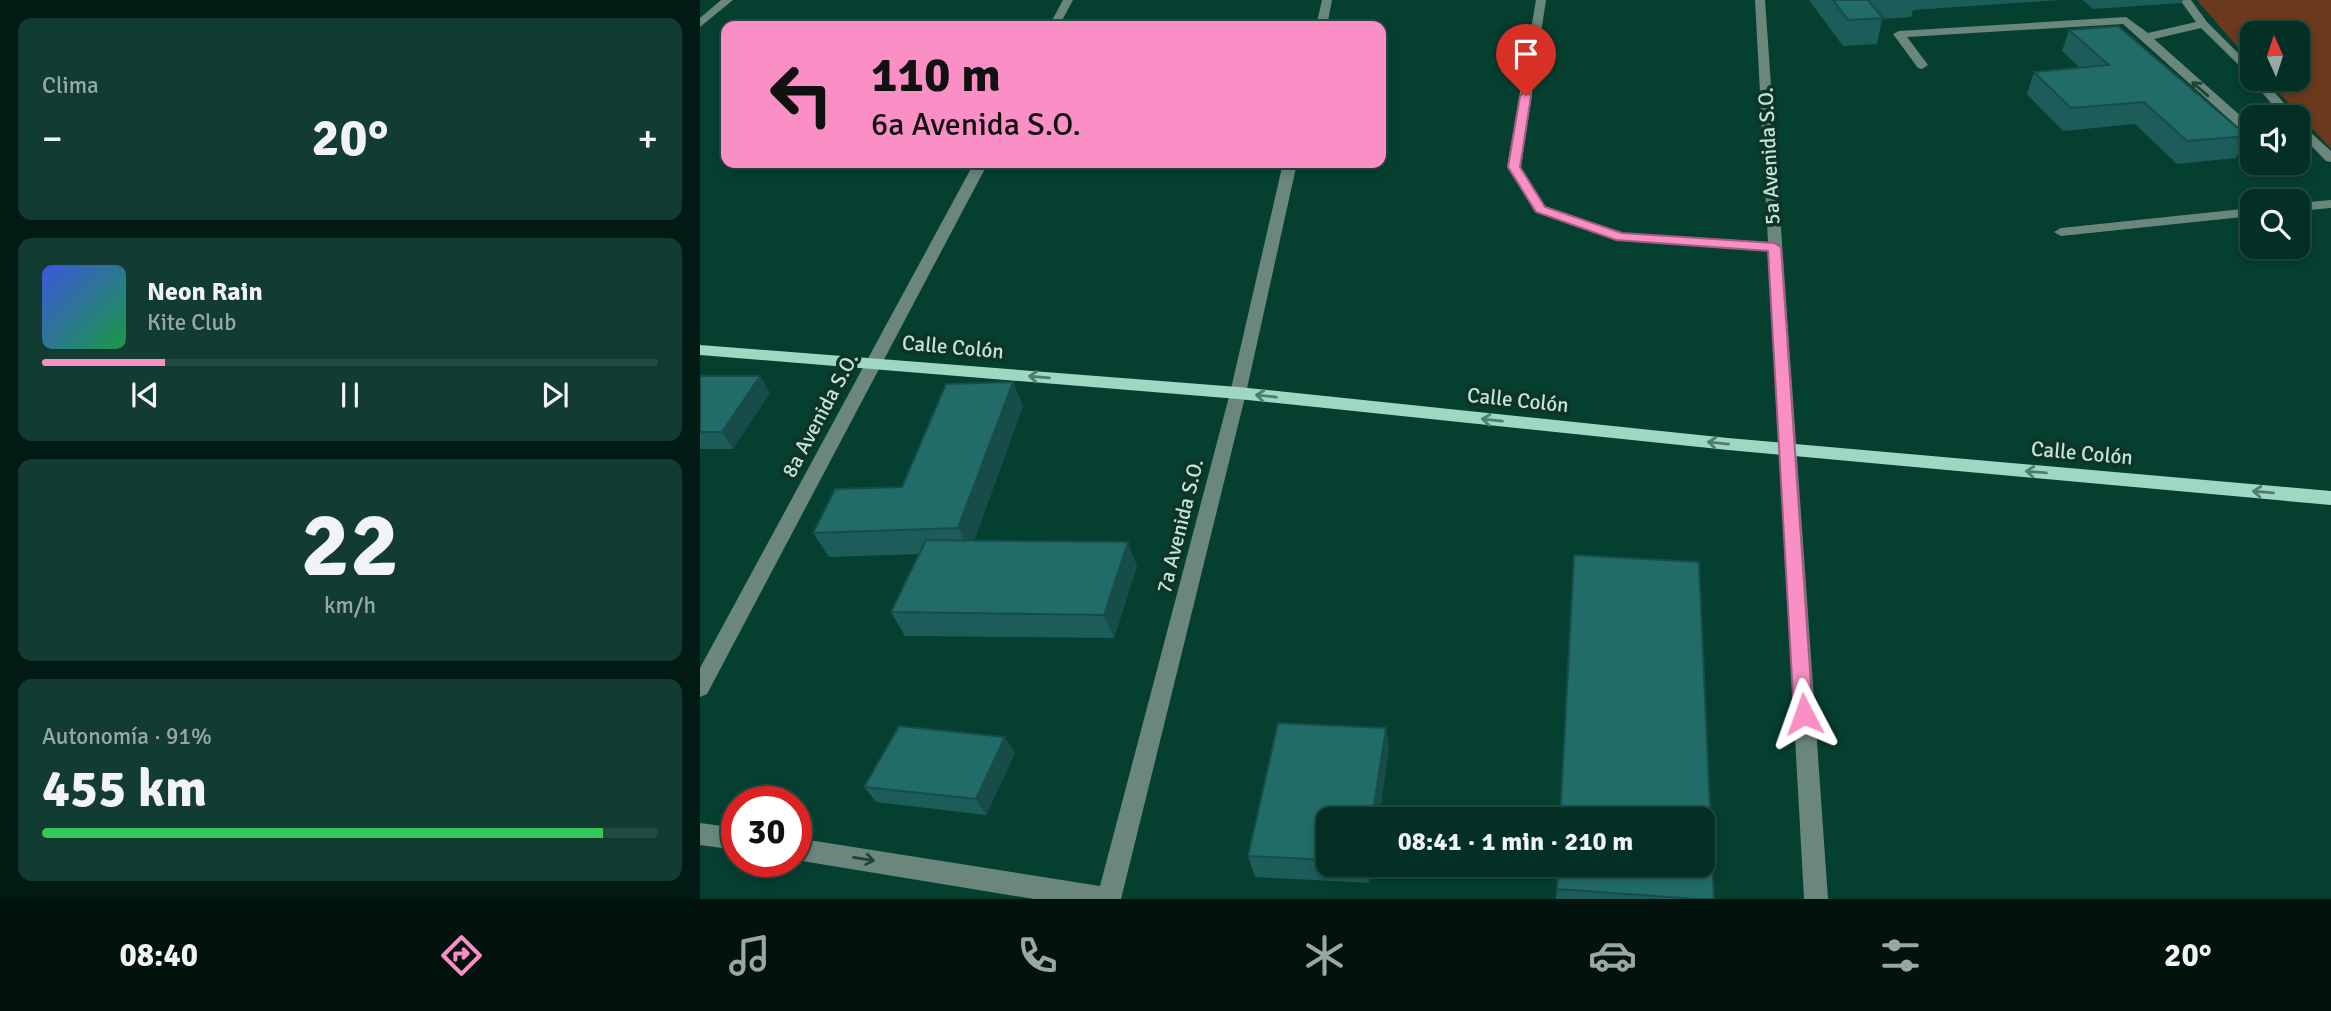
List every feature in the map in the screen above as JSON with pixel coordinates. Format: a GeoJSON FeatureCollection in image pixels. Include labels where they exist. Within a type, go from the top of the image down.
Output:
{"type":"FeatureCollection","features":[{"type":"Feature","properties":{"kind":"main road","name":"Calle Colón"},"geometry":{"type":"LineString","coordinates":[[700,350],[1238,393],[1786,450],[2331,498]]}},
{"type":"Feature","properties":{"kind":"street"},"geometry":{"type":"LineString","coordinates":[[700,24],[729,0]]}},
{"type":"Feature","properties":{"kind":"street"},"geometry":{"type":"LineString","coordinates":[[1057,21],[1068,0]]}},
{"type":"Feature","properties":{"kind":"street"},"geometry":{"type":"LineString","coordinates":[[1322,21],[1327,0]]}},
{"type":"Feature","properties":{"kind":"street"},"geometry":{"type":"LineString","coordinates":[[1541,0],[1514,167],[1540,209],[1621,237],[1774,247]]}},
{"type":"Feature","properties":{"kind":"street","name":"5a Avenida S.O."},"geometry":{"type":"LineString","coordinates":[[1760,0],[1816,899]]}},
{"type":"Feature","properties":{"kind":"street"},"geometry":{"type":"LineString","coordinates":[[2185,0],[2203,24],[2240,62]]}},
{"type":"Feature","properties":{"kind":"street"},"geometry":{"type":"LineString","coordinates":[[1922,65],[1899,34],[2126,20],[2192,82],[2240,122]]}},
{"type":"Feature","properties":{"kind":"street"},"geometry":{"type":"LineString","coordinates":[[2146,37],[2203,24]]}},
{"type":"Feature","properties":{"kind":"street"},"geometry":{"type":"LineString","coordinates":[[2268,91],[2280,105]]}},
{"type":"Feature","properties":{"kind":"street"},"geometry":{"type":"LineString","coordinates":[[2310,142],[2331,158]]}},
{"type":"Feature","properties":{"kind":"street","name":"8a Avenida S.O."},"geometry":{"type":"LineString","coordinates":[[700,688],[978,168]]}},
{"type":"Feature","properties":{"kind":"street","name":"7a Avenida S.O."},"geometry":{"type":"LineString","coordinates":[[1107,899],[1238,393],[1289,168]]}},
{"type":"Feature","properties":{"kind":"street"},"geometry":{"type":"LineString","coordinates":[[2310,206],[2331,204]]}},
{"type":"Feature","properties":{"kind":"street"},"geometry":{"type":"LineString","coordinates":[[2061,232],[2240,213]]}},
{"type":"Feature","properties":{"kind":"street"},"geometry":{"type":"LineString","coordinates":[[700,834],[721,837]]}},
{"type":"Feature","properties":{"kind":"street"},"geometry":{"type":"LineString","coordinates":[[812,852],[1107,899]]}},
{"type":"Feature","properties":{"kind":"shaded area"},"geometry":{"type":"Polygon","coordinates":[[[2197,0],[2331,0],[2331,149],[2310,126],[2310,105],[2290,105],[2277,91],[2310,91],[2310,21],[2240,21],[2240,50],[2197,0]]]}},
{"type":"Feature","properties":{"kind":"building"},"geometry":{"type":"Polygon","coordinates":[[[1833,0],[1868,0],[1883,18],[1848,20],[1833,0]]]}},
{"type":"Feature","properties":{"kind":"building"},"geometry":{"type":"Polygon","coordinates":[[[2118,26],[2240,130],[2240,137],[2187,141],[2144,102],[2071,108],[2034,72],[2109,65],[2069,30],[2118,26]]]}},
{"type":"Feature","properties":{"kind":"building"},"geometry":{"type":"Polygon","coordinates":[[[700,376],[760,376],[722,432],[700,432],[700,376]]]}},
{"type":"Feature","properties":{"kind":"building"},"geometry":{"type":"Polygon","coordinates":[[[1013,382],[958,528],[813,533],[835,489],[902,487],[946,384],[1013,382]]]}},
{"type":"Feature","properties":{"kind":"building"},"geometry":{"type":"Polygon","coordinates":[[[926,540],[1128,542],[1104,615],[891,612],[926,540]]]}},
{"type":"Feature","properties":{"kind":"building"},"geometry":{"type":"Polygon","coordinates":[[[1574,555],[1699,562],[1710,807],[1561,807],[1574,555]]]}},
{"type":"Feature","properties":{"kind":"building"},"geometry":{"type":"Polygon","coordinates":[[[1278,723],[1386,728],[1374,807],[1316,807],[1316,859],[1248,856],[1278,723]]]}},
{"type":"Feature","properties":{"kind":"building"},"geometry":{"type":"Polygon","coordinates":[[[899,726],[1005,737],[976,799],[864,787],[899,726]]]}},
{"type":"Feature","properties":{"kind":"building"},"geometry":{"type":"Polygon","coordinates":[[[1557,877],[1713,877],[1714,899],[1696,899],[1557,889],[1557,877]]]}},
{"type":"Feature","properties":{"kind":"route"},"geometry":{"type":"LineString","coordinates":[[1526,96],[1514,167],[1540,209],[1621,237],[1774,247],[1804,714]]}}]}
